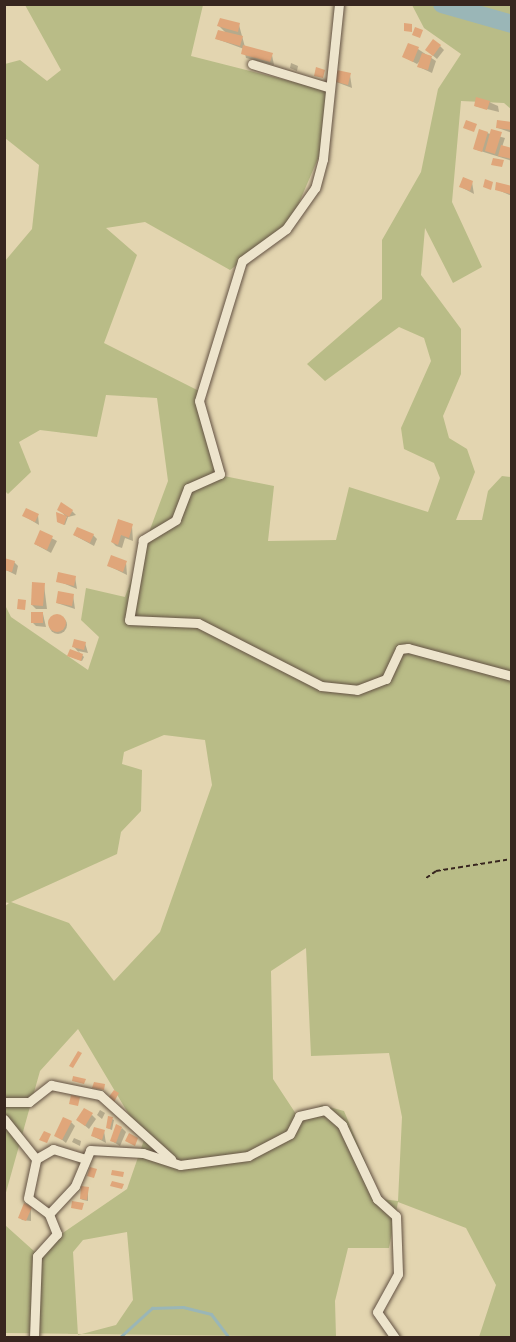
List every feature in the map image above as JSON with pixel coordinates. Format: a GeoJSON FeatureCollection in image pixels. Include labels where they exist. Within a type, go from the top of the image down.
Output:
{"type":"FeatureCollection","features":[{"type":"Feature","properties":{"kind":"street"},"geometry":{"type":"LineString","coordinates":[[339,4],[340,34],[327,87],[323,159],[315,188],[286,229],[242,261],[199,401],[220,474],[188,488],[176,520],[142,540],[129,620],[198,623],[321,686],[357,690],[386,679],[396,655],[408,648],[512,676]]}},
{"type":"Feature","properties":{"kind":"street"},"geometry":{"type":"LineString","coordinates":[[252,64],[327,87]]}},
{"type":"Feature","properties":{"kind":"street"},"geometry":{"type":"LineString","coordinates":[[4,1102],[29,1102],[51,1085],[100,1095],[172,1159]]}},
{"type":"Feature","properties":{"kind":"street"},"geometry":{"type":"LineString","coordinates":[[49,1214],[75,1186],[90,1150],[172,1159],[194,1165],[248,1156],[290,1134],[299,1116],[325,1110],[342,1125],[377,1198],[396,1216],[398,1274],[377,1312],[395,1338]]}},
{"type":"Feature","properties":{"kind":"street"},"geometry":{"type":"LineString","coordinates":[[4,1119],[36,1159]]}},
{"type":"Feature","properties":{"kind":"street"},"geometry":{"type":"LineString","coordinates":[[33,1338],[37,1257],[57,1234],[49,1214],[28,1198],[36,1159],[53,1149],[86,1160]]}},
{"type":"Feature","properties":{"kind":"path"},"geometry":{"type":"LineString","coordinates":[[426,878],[436,871],[512,859]]}},
{"type":"Feature","properties":{"kind":"green space"},"geometry":{"type":"Polygon","coordinates":[[[25,5],[203,5],[191,56],[329,91],[323,147],[289,226],[230,270],[145,222],[106,228],[137,255],[104,343],[201,392],[224,476],[274,486],[268,541],[336,540],[349,487],[428,512],[440,478],[434,463],[404,449],[401,428],[431,361],[424,338],[399,327],[325,381],[307,364],[382,299],[382,240],[421,172],[438,89],[461,54],[424,28],[412,5],[511,5],[511,109],[504,103],[461,101],[452,202],[482,267],[453,283],[425,228],[421,275],[461,329],[461,374],[443,416],[449,438],[467,449],[475,472],[456,520],[482,520],[488,491],[502,476],[511,477],[511,1337],[479,1337],[496,1285],[466,1228],[398,1202],[389,1248],[348,1248],[335,1301],[336,1337],[82,1334],[116,1325],[133,1300],[127,1232],[83,1240],[73,1252],[78,1334],[5,1333],[5,1225],[35,1252],[127,1189],[144,1140],[78,1029],[40,1071],[5,1196],[4,907],[9,903],[4,902],[5,605],[11,617],[88,670],[99,637],[81,620],[86,588],[125,597],[168,481],[157,398],[106,395],[97,437],[40,430],[19,442],[31,472],[8,494],[5,491],[5,261],[32,229],[39,165],[5,138],[5,64],[20,60],[47,81],[61,70],[25,5]],[[164,735],[124,752],[122,764],[142,770],[141,811],[121,832],[117,854],[11,902],[69,923],[114,981],[160,932],[212,785],[205,740],[164,735]],[[306,948],[271,971],[273,1079],[298,1117],[322,1105],[344,1111],[381,1199],[398,1201],[402,1117],[389,1053],[311,1056],[306,948]]]}},
{"type":"Feature","properties":{"kind":"building"},"geometry":{"type":"Polygon","coordinates":[[[220,18],[240,23],[238,32],[217,26],[220,18]]]}},
{"type":"Feature","properties":{"kind":"building"},"geometry":{"type":"Polygon","coordinates":[[[404,23],[412,24],[412,32],[404,31],[404,23]]]}},
{"type":"Feature","properties":{"kind":"building"},"geometry":{"type":"Polygon","coordinates":[[[415,27],[423,30],[420,38],[412,35],[415,27]]]}},
{"type":"Feature","properties":{"kind":"building"},"geometry":{"type":"Polygon","coordinates":[[[218,30],[243,36],[240,46],[215,39],[218,30]]]}},
{"type":"Feature","properties":{"kind":"building"},"geometry":{"type":"Polygon","coordinates":[[[433,39],[441,45],[433,56],[425,50],[433,39]]]}},
{"type":"Feature","properties":{"kind":"building"},"geometry":{"type":"Polygon","coordinates":[[[408,43],[419,47],[413,62],[402,57],[408,43]]]}},
{"type":"Feature","properties":{"kind":"building"},"geometry":{"type":"Polygon","coordinates":[[[243,45],[273,53],[270,62],[241,54],[243,45]]]}},
{"type":"Feature","properties":{"kind":"building"},"geometry":{"type":"Polygon","coordinates":[[[422,53],[432,56],[428,70],[417,67],[422,53]]]}},
{"type":"Feature","properties":{"kind":"building"},"geometry":{"type":"Polygon","coordinates":[[[316,67],[325,70],[323,78],[314,76],[316,67]]]}},
{"type":"Feature","properties":{"kind":"building"},"geometry":{"type":"Polygon","coordinates":[[[332,69],[351,73],[348,85],[329,80],[332,69]]]}},
{"type":"Feature","properties":{"kind":"building"},"geometry":{"type":"Polygon","coordinates":[[[476,97],[490,101],[487,110],[474,106],[476,97]]]}},
{"type":"Feature","properties":{"kind":"building"},"geometry":{"type":"Polygon","coordinates":[[[466,120],[477,124],[474,132],[463,128],[466,120]]]}},
{"type":"Feature","properties":{"kind":"building"},"geometry":{"type":"Polygon","coordinates":[[[497,120],[512,122],[511,130],[496,128],[497,120]]]}},
{"type":"Feature","properties":{"kind":"building"},"geometry":{"type":"Polygon","coordinates":[[[479,129],[488,132],[482,152],[473,149],[479,129]]]}},
{"type":"Feature","properties":{"kind":"building"},"geometry":{"type":"Polygon","coordinates":[[[491,129],[502,132],[495,154],[485,151],[491,129]]]}},
{"type":"Feature","properties":{"kind":"building"},"geometry":{"type":"Polygon","coordinates":[[[501,145],[512,148],[512,159],[498,156],[501,145]]]}},
{"type":"Feature","properties":{"kind":"building"},"geometry":{"type":"Polygon","coordinates":[[[493,158],[504,160],[502,167],[491,165],[493,158]]]}},
{"type":"Feature","properties":{"kind":"building"},"geometry":{"type":"Polygon","coordinates":[[[463,177],[473,181],[470,191],[459,187],[463,177]]]}},
{"type":"Feature","properties":{"kind":"building"},"geometry":{"type":"Polygon","coordinates":[[[485,179],[493,182],[491,190],[483,187],[485,179]]]}},
{"type":"Feature","properties":{"kind":"building"},"geometry":{"type":"Polygon","coordinates":[[[496,182],[512,186],[510,194],[495,190],[496,182]]]}},
{"type":"Feature","properties":{"kind":"building"},"geometry":{"type":"Polygon","coordinates":[[[61,502],[73,510],[69,517],[57,510],[61,502]]]}},
{"type":"Feature","properties":{"kind":"building"},"geometry":{"type":"Polygon","coordinates":[[[26,508],[39,514],[35,522],[22,516],[26,508]]]}},
{"type":"Feature","properties":{"kind":"building"},"geometry":{"type":"Polygon","coordinates":[[[56,512],[67,516],[64,525],[57,522],[56,512]]]}},
{"type":"Feature","properties":{"kind":"building"},"geometry":{"type":"Polygon","coordinates":[[[118,519],[133,524],[129,538],[121,535],[118,545],[111,542],[118,519]]]}},
{"type":"Feature","properties":{"kind":"building"},"geometry":{"type":"Polygon","coordinates":[[[77,527],[94,534],[90,543],[73,535],[77,527]]]}},
{"type":"Feature","properties":{"kind":"building"},"geometry":{"type":"Polygon","coordinates":[[[40,530],[53,536],[47,550],[34,544],[40,530]]]}},
{"type":"Feature","properties":{"kind":"building"},"geometry":{"type":"Polygon","coordinates":[[[111,555],[127,561],[123,572],[107,566],[111,555]]]}},
{"type":"Feature","properties":{"kind":"building"},"geometry":{"type":"Polygon","coordinates":[[[4,558],[15,561],[12,572],[4,570],[4,558]]]}},
{"type":"Feature","properties":{"kind":"building"},"geometry":{"type":"Polygon","coordinates":[[[58,572],[76,576],[74,586],[56,582],[58,572]]]}},
{"type":"Feature","properties":{"kind":"building"},"geometry":{"type":"Polygon","coordinates":[[[32,582],[45,583],[43,606],[31,605],[32,582]]]}},
{"type":"Feature","properties":{"kind":"building"},"geometry":{"type":"Polygon","coordinates":[[[58,591],[74,594],[72,606],[56,603],[58,591]]]}},
{"type":"Feature","properties":{"kind":"building"},"geometry":{"type":"Polygon","coordinates":[[[18,599],[26,600],[25,610],[17,609],[18,599]]]}},
{"type":"Feature","properties":{"kind":"building"},"geometry":{"type":"Polygon","coordinates":[[[31,612],[43,612],[43,623],[31,623],[31,612]]]}},
{"type":"Feature","properties":{"kind":"building"},"geometry":{"type":"Polygon","coordinates":[[[57,614],[63,617],[66,623],[63,629],[57,632],[51,629],[48,623],[51,617],[57,614]]]}},
{"type":"Feature","properties":{"kind":"building"},"geometry":{"type":"Polygon","coordinates":[[[74,639],[86,642],[84,650],[72,647],[74,639]]]}},
{"type":"Feature","properties":{"kind":"building"},"geometry":{"type":"Polygon","coordinates":[[[70,649],[83,654],[81,661],[67,656],[70,649]]]}},
{"type":"Feature","properties":{"kind":"building"},"geometry":{"type":"Polygon","coordinates":[[[78,1051],[82,1053],[73,1068],[69,1066],[78,1051]]]}},
{"type":"Feature","properties":{"kind":"building"},"geometry":{"type":"Polygon","coordinates":[[[73,1076],[86,1079],[84,1084],[72,1081],[73,1076]]]}},
{"type":"Feature","properties":{"kind":"building"},"geometry":{"type":"Polygon","coordinates":[[[94,1082],[105,1084],[104,1090],[92,1088],[94,1082]]]}},
{"type":"Feature","properties":{"kind":"building"},"geometry":{"type":"Polygon","coordinates":[[[114,1090],[119,1093],[114,1102],[108,1098],[114,1090]]]}},
{"type":"Feature","properties":{"kind":"building"},"geometry":{"type":"Polygon","coordinates":[[[71,1095],[80,1097],[78,1106],[69,1104],[71,1095]]]}},
{"type":"Feature","properties":{"kind":"building"},"geometry":{"type":"Polygon","coordinates":[[[84,1108],[93,1113],[85,1126],[76,1120],[84,1108]]]}},
{"type":"Feature","properties":{"kind":"building"},"geometry":{"type":"Polygon","coordinates":[[[108,1116],[113,1117],[110,1129],[106,1128],[108,1116]]]}},
{"type":"Feature","properties":{"kind":"building"},"geometry":{"type":"Polygon","coordinates":[[[63,1117],[72,1121],[62,1140],[54,1136],[63,1117]]]}},
{"type":"Feature","properties":{"kind":"building"},"geometry":{"type":"Polygon","coordinates":[[[116,1124],[122,1127],[116,1143],[110,1141],[116,1124]]]}},
{"type":"Feature","properties":{"kind":"building"},"geometry":{"type":"Polygon","coordinates":[[[94,1127],[105,1130],[102,1140],[91,1136],[94,1127]]]}},
{"type":"Feature","properties":{"kind":"building"},"geometry":{"type":"Polygon","coordinates":[[[44,1131],[51,1134],[47,1143],[39,1140],[44,1131]]]}},
{"type":"Feature","properties":{"kind":"building"},"geometry":{"type":"Polygon","coordinates":[[[129,1133],[138,1138],[135,1146],[125,1141],[129,1133]]]}},
{"type":"Feature","properties":{"kind":"building"},"geometry":{"type":"Polygon","coordinates":[[[90,1167],[97,1169],[94,1178],[87,1176],[90,1167]]]}},
{"type":"Feature","properties":{"kind":"building"},"geometry":{"type":"Polygon","coordinates":[[[112,1170],[124,1172],[123,1177],[111,1175],[112,1170]]]}},
{"type":"Feature","properties":{"kind":"building"},"geometry":{"type":"Polygon","coordinates":[[[112,1181],[124,1184],[122,1189],[110,1186],[112,1181]]]}},
{"type":"Feature","properties":{"kind":"building"},"geometry":{"type":"Polygon","coordinates":[[[81,1186],[89,1187],[87,1200],[80,1199],[81,1186]]]}},
{"type":"Feature","properties":{"kind":"building"},"geometry":{"type":"Polygon","coordinates":[[[72,1201],[84,1203],[82,1210],[71,1208],[72,1201]]]}},
{"type":"Feature","properties":{"kind":"building"},"geometry":{"type":"Polygon","coordinates":[[[24,1203],[32,1207],[26,1221],[18,1218],[24,1203]]]}},
{"type":"Feature","properties":{"kind":"waterway"},"geometry":{"type":"LineString","coordinates":[[442,4],[512,24]]}},
{"type":"Feature","properties":{"kind":"waterway"},"geometry":{"type":"LineString","coordinates":[[119,1338],[152,1308],[183,1307],[211,1314],[229,1338]]}}]}
